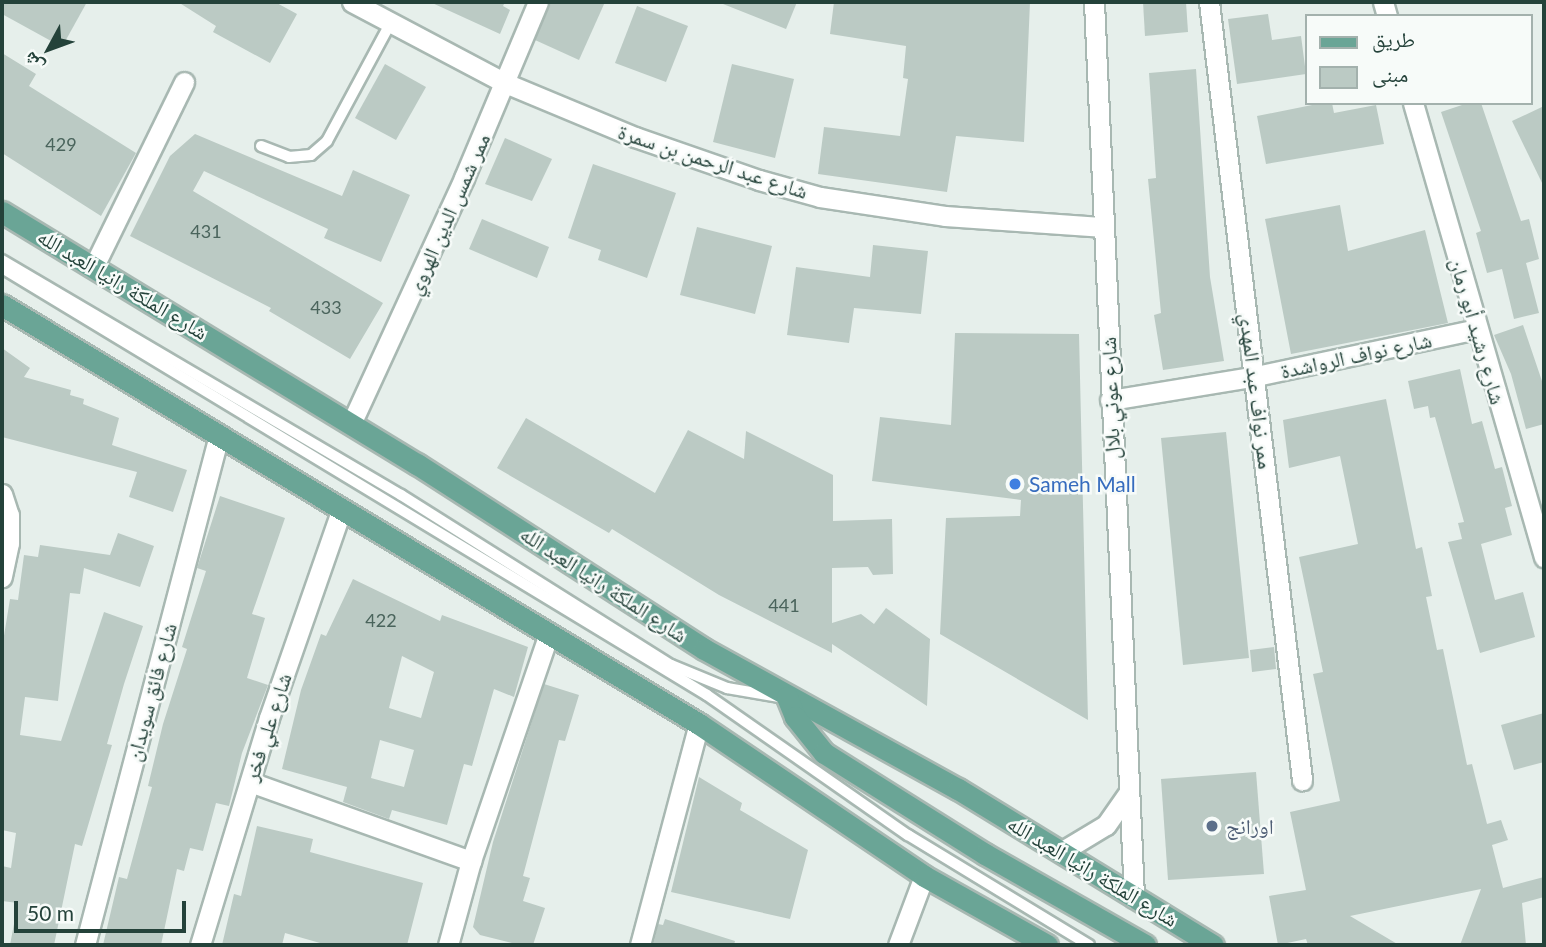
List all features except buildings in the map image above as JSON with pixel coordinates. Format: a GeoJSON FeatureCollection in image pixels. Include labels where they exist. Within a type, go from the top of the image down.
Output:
{"type":"FeatureCollection","features":[{"type":"Feature","properties":{"kind":"main road","name":"شارع الملكة رانيا العبد الله"},"geometry":{"type":"LineString","coordinates":[[2,212],[351,424],[786,697],[947,783],[1213,945]]}},
{"type":"Feature","properties":{"kind":"main road"},"geometry":{"type":"LineString","coordinates":[[2,305],[218,439],[699,724],[924,876],[1047,945]]}},
{"type":"Feature","properties":{"kind":"main road"},"geometry":{"type":"LineString","coordinates":[[786,697],[795,718],[824,753],[985,854],[1145,945]]}},
{"type":"Feature","properties":{"kind":"street","name":"شارع عبد الرحمن بن سمرة"},"geometry":{"type":"LineString","coordinates":[[352,2],[505,83],[691,158],[820,197],[945,216],[1101,227]]}},
{"type":"Feature","properties":{"kind":"street","name":"ممر شمس الدين الهروي"},"geometry":{"type":"LineString","coordinates":[[351,424],[505,83],[538,2]]}},
{"type":"Feature","properties":{"kind":"street","name":"شارع عوني بلال"},"geometry":{"type":"LineString","coordinates":[[1094,2],[1101,227],[1134,898]]}},
{"type":"Feature","properties":{"kind":"street","name":"ممر نواف عبد المهدي"},"geometry":{"type":"LineString","coordinates":[[1209,2],[1303,780]]}},
{"type":"Feature","properties":{"kind":"street"},"geometry":{"type":"LineString","coordinates":[[93,268],[184,82]]}},
{"type":"Feature","properties":{"kind":"street","name":"شارع رشيد أبو رمان"},"geometry":{"type":"LineString","coordinates":[[1414,105],[1544,558]]}},
{"type":"Feature","properties":{"kind":"street","name":"شارع نواف الرواشدة"},"geometry":{"type":"LineString","coordinates":[[1110,400],[1256,376],[1477,329]]}},
{"type":"Feature","properties":{"kind":"street","name":"شارع فائق سويدان"},"geometry":{"type":"LineString","coordinates":[[85,945],[218,439]]}},
{"type":"Feature","properties":{"kind":"street"},"geometry":{"type":"LineString","coordinates":[[2,494],[9,515],[9,543],[2,577]]}},
{"type":"Feature","properties":{"kind":"street","name":"شارع علي فخر"},"geometry":{"type":"LineString","coordinates":[[200,945],[250,782],[341,511]]}},
{"type":"Feature","properties":{"kind":"street"},"geometry":{"type":"LineString","coordinates":[[448,945],[471,861],[549,633]]}},
{"type":"Feature","properties":{"kind":"street"},"geometry":{"type":"LineString","coordinates":[[639,945],[699,724]]}},
{"type":"Feature","properties":{"kind":"street"},"geometry":{"type":"LineString","coordinates":[[250,782],[471,861]]}},
{"type":"Feature","properties":{"kind":"street"},"geometry":{"type":"LineString","coordinates":[[1061,852],[1106,825],[1128,793]]}},
{"type":"Feature","properties":{"kind":"street"},"geometry":{"type":"LineString","coordinates":[[898,945],[924,876]]}},
{"type":"Feature","properties":{"kind":"lane"},"geometry":{"type":"LineString","coordinates":[[261,146],[289,157],[311,155],[327,141],[391,22]]}},
{"type":"Feature","properties":{"kind":"lane"},"geometry":{"type":"LineString","coordinates":[[2,260],[401,495],[671,665],[727,688],[786,697]]}},
{"type":"Feature","properties":{"kind":"lane"},"geometry":{"type":"LineString","coordinates":[[2,268],[707,695],[908,835],[1089,945]]}},
{"type":"Feature","properties":{"kind":"place","name":"Sameh Mall"},"geometry":{"type":"Point","coordinates":[1015,484]}},
{"type":"Feature","properties":{"kind":"place","name":"اورانج"},"geometry":{"type":"Point","coordinates":[1212,826]}}]}
